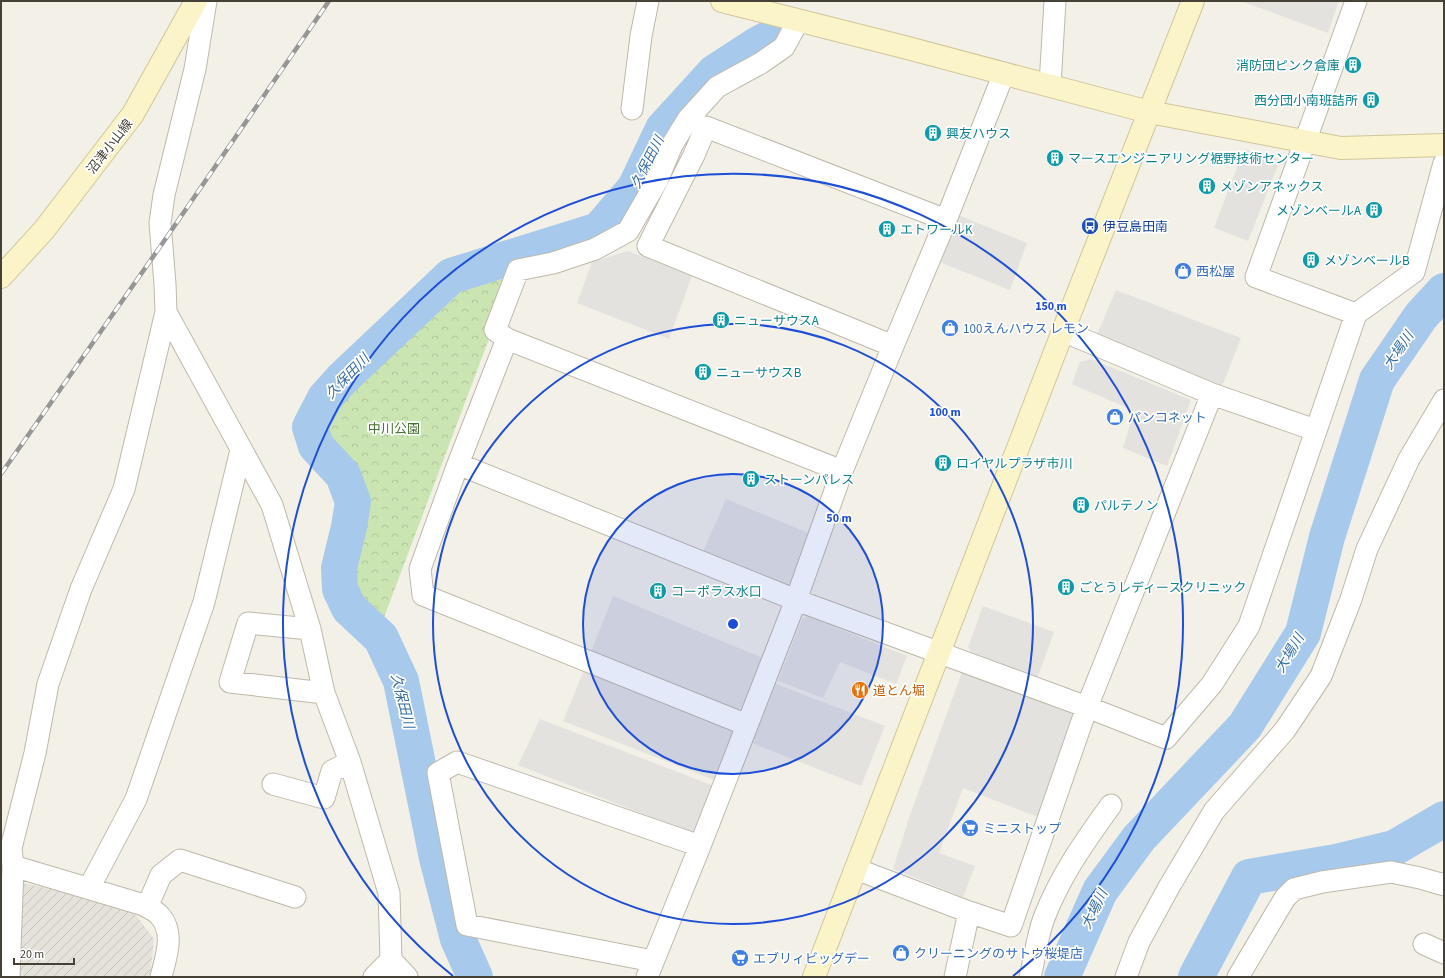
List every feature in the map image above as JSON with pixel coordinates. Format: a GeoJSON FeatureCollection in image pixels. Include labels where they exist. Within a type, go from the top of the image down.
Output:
{"type":"FeatureCollection","features":[{"type":"Feature","properties":{"kind":"street","name":"沼津小山線"},"geometry":{"type":"LineString","coordinates":[[1,277],[44,230],[133,114],[196,1]]}},
{"type":"Feature","properties":{"kind":"street"},"geometry":{"type":"LineString","coordinates":[[10,977],[13,866],[11,848],[35,753],[48,684],[81,589],[124,489],[166,312],[160,223],[164,195],[195,69],[206,1]]}},
{"type":"Feature","properties":{"kind":"street"},"geometry":{"type":"LineString","coordinates":[[632,109],[641,36],[648,1]]}},
{"type":"Feature","properties":{"kind":"street"},"geometry":{"type":"LineString","coordinates":[[722,1],[780,8],[798,21],[1004,73],[1149,112],[1341,148],[1444,145]]}},
{"type":"Feature","properties":{"kind":"street"},"geometry":{"type":"LineString","coordinates":[[1050,85],[1055,1]]}},
{"type":"Feature","properties":{"kind":"street"},"geometry":{"type":"LineString","coordinates":[[814,977],[1063,331],[1193,1]]}},
{"type":"Feature","properties":{"kind":"street"},"geometry":{"type":"LineString","coordinates":[[1356,1],[1256,277],[1356,314]]}},
{"type":"Feature","properties":{"kind":"street"},"geometry":{"type":"LineString","coordinates":[[798,21],[784,47],[761,63],[717,87],[697,123],[672,145],[657,181],[628,231],[595,249],[553,263],[518,270],[495,330],[507,339],[842,471]]}},
{"type":"Feature","properties":{"kind":"street"},"geometry":{"type":"LineString","coordinates":[[700,846],[457,762],[438,773],[467,925],[650,969],[700,846],[796,600],[842,471],[946,220],[1004,73]]}},
{"type":"Feature","properties":{"kind":"street"},"geometry":{"type":"LineString","coordinates":[[697,123],[946,220]]}},
{"type":"Feature","properties":{"kind":"street"},"geometry":{"type":"LineString","coordinates":[[697,123],[694,155],[648,246],[893,346]]}},
{"type":"Feature","properties":{"kind":"street"},"geometry":{"type":"LineString","coordinates":[[458,464],[796,600],[1087,707],[1166,738],[1212,684],[1249,626],[1356,314],[1414,272],[1444,163]]}},
{"type":"Feature","properties":{"kind":"street"},"geometry":{"type":"LineString","coordinates":[[166,312],[272,505],[310,629],[324,693],[350,762],[389,893],[391,960],[407,977]]}},
{"type":"Feature","properties":{"kind":"street"},"geometry":{"type":"LineString","coordinates":[[1063,331],[1212,394],[1316,430]]}},
{"type":"Feature","properties":{"kind":"street"},"geometry":{"type":"LineString","coordinates":[[507,339],[458,464],[420,569],[423,595],[747,725]]}},
{"type":"Feature","properties":{"kind":"street"},"geometry":{"type":"LineString","coordinates":[[856,869],[969,912],[1011,926],[1087,707],[1212,394]]}},
{"type":"Feature","properties":{"kind":"street"},"geometry":{"type":"LineString","coordinates":[[1126,977],[1139,942],[1169,887],[1214,811],[1285,730],[1321,676],[1352,599],[1367,549],[1409,459],[1444,400]]}},
{"type":"Feature","properties":{"kind":"street"},"geometry":{"type":"LineString","coordinates":[[89,888],[136,800],[204,602],[241,450]]}},
{"type":"Feature","properties":{"kind":"street"},"geometry":{"type":"LineString","coordinates":[[310,629],[248,623],[230,682],[324,693]]}},
{"type":"Feature","properties":{"kind":"street"},"geometry":{"type":"LineString","coordinates":[[273,784],[324,798],[332,771],[350,762]]}},
{"type":"Feature","properties":{"kind":"street"},"geometry":{"type":"LineString","coordinates":[[1030,977],[1044,919],[1057,888],[1078,850],[1111,805]]}},
{"type":"Feature","properties":{"kind":"street"},"geometry":{"type":"LineString","coordinates":[[148,907],[161,875],[180,860],[294,897]]}},
{"type":"Feature","properties":{"kind":"street"},"geometry":{"type":"LineString","coordinates":[[13,866],[148,907],[160,915],[168,930],[168,949],[161,977]]}},
{"type":"Feature","properties":{"kind":"street"},"geometry":{"type":"LineString","coordinates":[[1238,977],[1285,898],[1294,889],[1322,882],[1391,872],[1444,885]]}},
{"type":"Feature","properties":{"kind":"street"},"geometry":{"type":"LineString","coordinates":[[955,977],[969,912]]}},
{"type":"Feature","properties":{"kind":"street"},"geometry":{"type":"LineString","coordinates":[[1424,944],[1444,953]]}},
{"type":"Feature","properties":{"kind":"street"},"geometry":{"type":"LineString","coordinates":[[374,977],[391,960]]}},
{"type":"Feature","properties":{"kind":"shaded area"},"geometry":{"type":"Polygon","coordinates":[[[1241,1],[1339,1],[1328,33],[1241,1]]]}},
{"type":"Feature","properties":{"kind":"shaded area"},"geometry":{"type":"Polygon","coordinates":[[[1244,149],[1280,160],[1248,241],[1214,228],[1244,149]]]}},
{"type":"Feature","properties":{"kind":"shaded area"},"geometry":{"type":"Polygon","coordinates":[[[958,215],[1027,243],[1010,290],[939,262],[958,215]]]}},
{"type":"Feature","properties":{"kind":"shaded area"},"geometry":{"type":"Polygon","coordinates":[[[628,251],[692,276],[669,339],[577,303],[592,262],[628,251]]]}},
{"type":"Feature","properties":{"kind":"shaded area"},"geometry":{"type":"Polygon","coordinates":[[[1116,290],[1241,338],[1221,389],[1096,337],[1116,290]]]}},
{"type":"Feature","properties":{"kind":"shaded area"},"geometry":{"type":"Polygon","coordinates":[[[1091,359],[1191,400],[1167,466],[1123,448],[1134,411],[1072,384],[1080,362],[1091,359]]]}},
{"type":"Feature","properties":{"kind":"shaded area"},"geometry":{"type":"Polygon","coordinates":[[[726,499],[811,534],[789,588],[703,552],[726,499]]]}},
{"type":"Feature","properties":{"kind":"shaded area"},"geometry":{"type":"Polygon","coordinates":[[[613,596],[763,658],[741,715],[590,654],[613,596]]]}},
{"type":"Feature","properties":{"kind":"shaded area"},"geometry":{"type":"Polygon","coordinates":[[[983,606],[1054,632],[1037,679],[973,655],[968,647],[983,606]]]}},
{"type":"Feature","properties":{"kind":"shaded area"},"geometry":{"type":"Polygon","coordinates":[[[807,616],[907,656],[896,684],[840,662],[823,698],[778,681],[802,619],[807,616]]]}},
{"type":"Feature","properties":{"kind":"shaded area"},"geometry":{"type":"Polygon","coordinates":[[[584,670],[736,729],[717,781],[563,721],[584,670]]]}},
{"type":"Feature","properties":{"kind":"shaded area"},"geometry":{"type":"Polygon","coordinates":[[[962,672],[1080,714],[1041,818],[963,788],[939,853],[975,866],[963,897],[893,869],[910,815],[962,672]]]}},
{"type":"Feature","properties":{"kind":"shaded area"},"geometry":{"type":"Polygon","coordinates":[[[776,684],[885,726],[861,786],[752,743],[776,684]]]}},
{"type":"Feature","properties":{"kind":"shaded area"},"geometry":{"type":"Polygon","coordinates":[[[540,719],[714,786],[694,834],[518,765],[540,719]]]}},
{"type":"Feature","properties":{"kind":"shaded area"},"geometry":{"type":"Polygon","coordinates":[[[13,881],[128,905],[154,939],[150,977],[1,977],[1,885],[13,881]]]}},
{"type":"Feature","properties":{"kind":"green space","name":"中川公園"},"geometry":{"type":"Polygon","coordinates":[[[505,273],[504,286],[485,330],[489,339],[380,628],[354,602],[352,596],[348,574],[360,536],[360,490],[351,466],[324,440],[324,424],[334,406],[459,283],[505,273]]]}},
{"type":"Feature","properties":{"kind":"waterway","name":"久保田川"},"geometry":{"type":"LineString","coordinates":[[475,977],[458,939],[437,858],[401,681],[381,638],[349,608],[340,589],[339,568],[349,527],[353,502],[343,475],[316,446],[310,427],[325,398],[343,378],[451,276],[599,230],[635,188],[663,129],[715,72],[770,38]]}},
{"type":"Feature","properties":{"kind":"waterway","name":"大場川"},"geometry":{"type":"LineString","coordinates":[[1062,977],[1100,891],[1139,838],[1245,726],[1303,633],[1327,537],[1377,380],[1421,316],[1444,291]]}},
{"type":"Feature","properties":{"kind":"waterway","name":"大場川"},"geometry":{"type":"LineString","coordinates":[[1196,977],[1249,877],[1336,862],[1394,848],[1444,819]]}},
{"type":"Feature","properties":{"kind":"railway"},"geometry":{"type":"LineString","coordinates":[[1,474],[162,244],[329,1]]}},
{"type":"Feature","properties":{"kind":"place","name":"消防団ピンク倉庫"},"geometry":{"type":"Point","coordinates":[1353,65]}},
{"type":"Feature","properties":{"kind":"place","name":"西分団小南班詰所"},"geometry":{"type":"Point","coordinates":[1371,100]}},
{"type":"Feature","properties":{"kind":"place","name":"興友ハウス"},"geometry":{"type":"Point","coordinates":[933,133]}},
{"type":"Feature","properties":{"kind":"place","name":"マースエンジニアリング裾野技術センター"},"geometry":{"type":"Point","coordinates":[1055,158]}},
{"type":"Feature","properties":{"kind":"place","name":"メゾンアネックス"},"geometry":{"type":"Point","coordinates":[1207,186]}},
{"type":"Feature","properties":{"kind":"place","name":"メゾンベールA"},"geometry":{"type":"Point","coordinates":[1374,210]}},
{"type":"Feature","properties":{"kind":"place","name":"伊豆島田南"},"geometry":{"type":"Point","coordinates":[1090,226]}},
{"type":"Feature","properties":{"kind":"place","name":"エトワールK"},"geometry":{"type":"Point","coordinates":[887,229]}},
{"type":"Feature","properties":{"kind":"place","name":"メゾンベールB"},"geometry":{"type":"Point","coordinates":[1311,260]}},
{"type":"Feature","properties":{"kind":"place","name":"西松屋"},"geometry":{"type":"Point","coordinates":[1183,271]}},
{"type":"Feature","properties":{"kind":"place","name":"ニューサウスA"},"geometry":{"type":"Point","coordinates":[721,320]}},
{"type":"Feature","properties":{"kind":"place","name":"100えんハウス レモン"},"geometry":{"type":"Point","coordinates":[950,328]}},
{"type":"Feature","properties":{"kind":"place","name":"ニューサウスB"},"geometry":{"type":"Point","coordinates":[703,372]}},
{"type":"Feature","properties":{"kind":"place","name":"パンコネット"},"geometry":{"type":"Point","coordinates":[1115,417]}},
{"type":"Feature","properties":{"kind":"place","name":"ロイヤルプラザ市川"},"geometry":{"type":"Point","coordinates":[943,463]}},
{"type":"Feature","properties":{"kind":"place","name":"ストーンパレス"},"geometry":{"type":"Point","coordinates":[751,479]}},
{"type":"Feature","properties":{"kind":"place","name":"パルテノン"},"geometry":{"type":"Point","coordinates":[1081,505]}},
{"type":"Feature","properties":{"kind":"place","name":"ごとうレディースクリニック"},"geometry":{"type":"Point","coordinates":[1066,587]}},
{"type":"Feature","properties":{"kind":"place","name":"コーポラス水口"},"geometry":{"type":"Point","coordinates":[658,591]}},
{"type":"Feature","properties":{"kind":"place","name":"道とん堀"},"geometry":{"type":"Point","coordinates":[860,690]}},
{"type":"Feature","properties":{"kind":"place","name":"ミニストップ"},"geometry":{"type":"Point","coordinates":[970,828]}},
{"type":"Feature","properties":{"kind":"place","name":"クリーニングのサトウ桜堤店"},"geometry":{"type":"Point","coordinates":[901,953]}},
{"type":"Feature","properties":{"kind":"place","name":"エブリィビッグデー"},"geometry":{"type":"Point","coordinates":[740,958]}}]}
